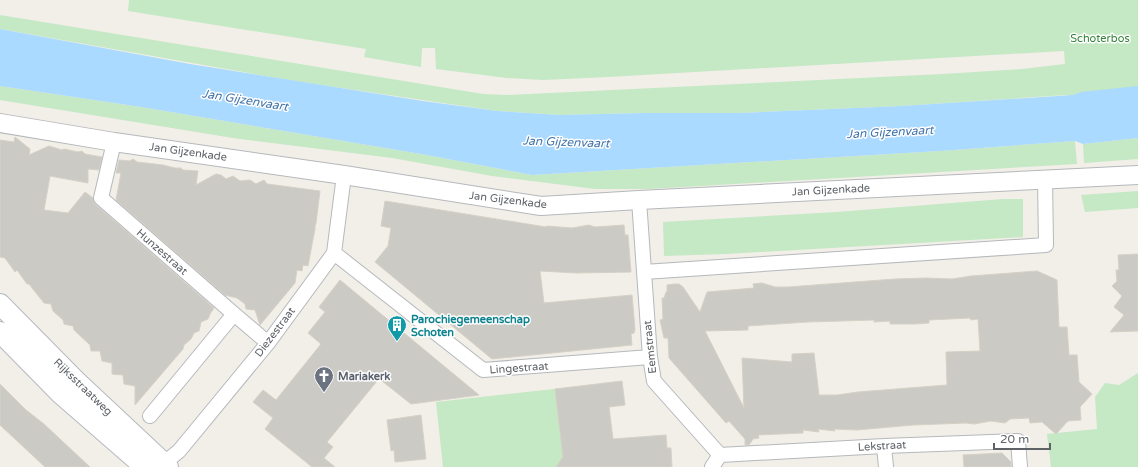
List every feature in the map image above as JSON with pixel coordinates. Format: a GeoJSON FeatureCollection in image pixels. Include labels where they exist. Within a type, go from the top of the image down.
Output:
{"type":"FeatureCollection","features":[{"type":"Feature","properties":{"kind":"main road","name":"Rijksstraatweg"},"geometry":{"type":"LineString","coordinates":[[0,304],[159,466]]}},
{"type":"Feature","properties":{"kind":"main road","name":"Rijksstraatweg"},"geometry":{"type":"LineString","coordinates":[[0,332],[61,394],[159,466]]}},
{"type":"Feature","properties":{"kind":"street","name":"Jan Gijzenkade"},"geometry":{"type":"LineString","coordinates":[[0,123],[114,142],[344,175],[541,206],[1138,175]]}},
{"type":"Feature","properties":{"kind":"street","name":"Hunzestraat"},"geometry":{"type":"LineString","coordinates":[[114,142],[101,198],[268,342]]}},
{"type":"Feature","properties":{"kind":"street","name":"Diezestraat"},"geometry":{"type":"LineString","coordinates":[[159,466],[179,451],[268,342],[334,252],[344,175]]}},
{"type":"Feature","properties":{"kind":"street"},"geometry":{"type":"LineString","coordinates":[[644,272],[1046,245],[1045,179]]}},
{"type":"Feature","properties":{"kind":"street","name":"Eemstraat"},"geometry":{"type":"LineString","coordinates":[[639,200],[650,357],[654,381],[720,455]]}},
{"type":"Feature","properties":{"kind":"street","name":"Lingestraat"},"geometry":{"type":"LineString","coordinates":[[334,252],[483,370],[650,357]]}},
{"type":"Feature","properties":{"kind":"street"},"geometry":{"type":"LineString","coordinates":[[150,416],[234,314]]}},
{"type":"Feature","properties":{"kind":"street","name":"Lekstraat"},"geometry":{"type":"LineString","coordinates":[[720,455],[884,446],[1018,441],[1020,467]]}},
{"type":"Feature","properties":{"kind":"street"},"geometry":{"type":"LineString","coordinates":[[884,446],[886,467]]}},
{"type":"Feature","properties":{"kind":"street"},"geometry":{"type":"LineString","coordinates":[[712,467],[720,455]]}},
{"type":"Feature","properties":{"kind":"green space","name":"Schoterbos"},"geometry":{"type":"Polygon","coordinates":[[[129,0],[1138,0],[1138,114],[1066,95],[901,106],[740,113],[560,115],[497,111],[294,81],[0,29],[0,15],[483,94],[508,95],[943,74],[1022,69],[1065,64],[1064,51],[608,77],[543,80],[507,78],[436,69],[435,48],[422,48],[421,67],[364,57],[366,49],[128,11],[129,0]]]}},
{"type":"Feature","properties":{"kind":"green space"},"geometry":{"type":"Polygon","coordinates":[[[0,86],[141,107],[421,154],[532,175],[940,151],[1075,141],[1077,164],[649,189],[595,189],[492,176],[392,158],[233,138],[0,100],[0,86]]]}},
{"type":"Feature","properties":{"kind":"green space"},"geometry":{"type":"Polygon","coordinates":[[[1138,138],[1138,159],[1084,163],[1083,144],[1138,138]]]}},
{"type":"Feature","properties":{"kind":"green space"},"geometry":{"type":"Polygon","coordinates":[[[1138,191],[1138,208],[1085,212],[1081,195],[1138,191]]]}},
{"type":"Feature","properties":{"kind":"green space"},"geometry":{"type":"Polygon","coordinates":[[[1003,199],[1023,199],[1023,237],[726,254],[664,256],[663,222],[837,212],[1003,199]]]}},
{"type":"Feature","properties":{"kind":"green space"},"geometry":{"type":"Polygon","coordinates":[[[1138,373],[1138,467],[1051,467],[1047,434],[1097,429],[1095,397],[1105,383],[1119,385],[1138,373]]]}},
{"type":"Feature","properties":{"kind":"green space"},"geometry":{"type":"Polygon","coordinates":[[[563,388],[566,467],[443,467],[436,402],[563,388]]]}},
{"type":"Feature","properties":{"kind":"water","name":"Jan Gijzenvaart"},"geometry":{"type":"Polygon","coordinates":[[[0,29],[190,64],[423,101],[497,111],[560,115],[740,113],[901,106],[1073,95],[1081,92],[1138,86],[1138,138],[1083,144],[1075,141],[940,151],[532,175],[421,154],[141,107],[0,86],[0,29]]]}},
{"type":"Feature","properties":{"kind":"building"},"geometry":{"type":"Polygon","coordinates":[[[15,137],[30,149],[29,155],[49,146],[62,150],[82,151],[85,154],[102,157],[99,170],[88,169],[88,183],[50,176],[44,210],[68,213],[85,192],[93,198],[95,204],[214,308],[208,319],[201,322],[199,331],[194,333],[191,339],[184,345],[183,349],[135,405],[135,386],[124,384],[123,375],[112,374],[112,363],[102,361],[100,351],[91,351],[90,345],[74,330],[73,326],[64,324],[63,320],[53,311],[51,304],[44,303],[17,270],[15,272],[5,258],[0,257],[0,140],[14,142],[15,137]]]}},
{"type":"Feature","properties":{"kind":"building"},"geometry":{"type":"Polygon","coordinates":[[[133,159],[137,162],[181,168],[183,170],[198,171],[196,185],[216,174],[221,175],[226,179],[233,176],[240,181],[250,180],[256,184],[264,180],[267,184],[320,191],[308,266],[303,265],[302,271],[297,270],[295,283],[260,325],[255,310],[246,309],[245,304],[237,298],[225,295],[116,200],[121,173],[116,173],[119,160],[130,161],[133,159]]]}},
{"type":"Feature","properties":{"kind":"building"},"geometry":{"type":"Polygon","coordinates":[[[385,201],[546,227],[572,228],[589,225],[595,227],[624,225],[625,235],[628,235],[631,272],[576,273],[540,271],[544,303],[632,295],[635,329],[634,333],[631,334],[632,345],[492,359],[375,262],[388,246],[391,228],[381,226],[385,201]]]}},
{"type":"Feature","properties":{"kind":"building"},"geometry":{"type":"Polygon","coordinates":[[[1138,254],[1138,331],[1110,332],[1124,315],[1114,307],[1122,296],[1112,286],[1117,281],[1116,270],[1119,270],[1118,255],[1138,254]]]}},
{"type":"Feature","properties":{"kind":"building"},"geometry":{"type":"Polygon","coordinates":[[[1037,271],[1057,280],[1059,327],[1067,327],[1069,355],[1077,355],[1079,382],[1092,394],[1080,407],[1081,420],[1068,421],[1056,434],[1042,422],[1030,423],[1029,418],[1010,419],[1005,423],[991,421],[974,424],[913,425],[857,430],[834,429],[835,431],[818,429],[819,432],[803,430],[803,433],[758,435],[759,438],[753,439],[749,445],[745,445],[745,439],[729,421],[726,423],[669,358],[668,338],[664,338],[660,320],[663,319],[662,298],[664,298],[667,292],[667,285],[674,284],[679,284],[683,287],[700,312],[707,292],[754,288],[753,284],[762,283],[775,287],[788,287],[895,279],[952,279],[971,276],[1037,271]],[[970,318],[929,320],[929,323],[915,324],[890,324],[890,321],[874,322],[874,320],[808,322],[748,326],[748,330],[705,331],[744,408],[742,358],[792,362],[792,354],[814,353],[819,395],[837,395],[947,385],[946,352],[980,351],[978,319],[971,320],[970,318]]]}},
{"type":"Feature","properties":{"kind":"building","name":"Mariakerk"},"geometry":{"type":"Polygon","coordinates":[[[340,280],[479,395],[411,404],[382,381],[382,375],[327,442],[333,447],[324,458],[335,467],[312,467],[265,429],[273,418],[253,402],[263,390],[276,400],[321,344],[308,333],[325,312],[319,307],[340,280]]]}},
{"type":"Feature","properties":{"kind":"building"},"geometry":{"type":"Polygon","coordinates":[[[622,381],[625,405],[609,407],[613,439],[666,435],[667,448],[671,448],[672,467],[556,467],[563,457],[555,389],[622,381]]]}},
{"type":"Feature","properties":{"kind":"building"},"geometry":{"type":"Polygon","coordinates":[[[0,384],[26,410],[44,424],[90,467],[45,467],[0,425],[0,384]]]}},
{"type":"Feature","properties":{"kind":"building"},"geometry":{"type":"Polygon","coordinates":[[[421,415],[426,459],[395,462],[394,450],[391,451],[387,420],[421,415]]]}},
{"type":"Feature","properties":{"kind":"building"},"geometry":{"type":"Polygon","coordinates":[[[1002,453],[1011,462],[1011,467],[964,467],[963,455],[1002,453]]]}},
{"type":"Feature","properties":{"kind":"place","name":"Parochiegemeenschap Schoten"},"geometry":{"type":"Point","coordinates":[397,342]}},
{"type":"Feature","properties":{"kind":"place","name":"Mariakerk"},"geometry":{"type":"Point","coordinates":[324,393]}}]}
